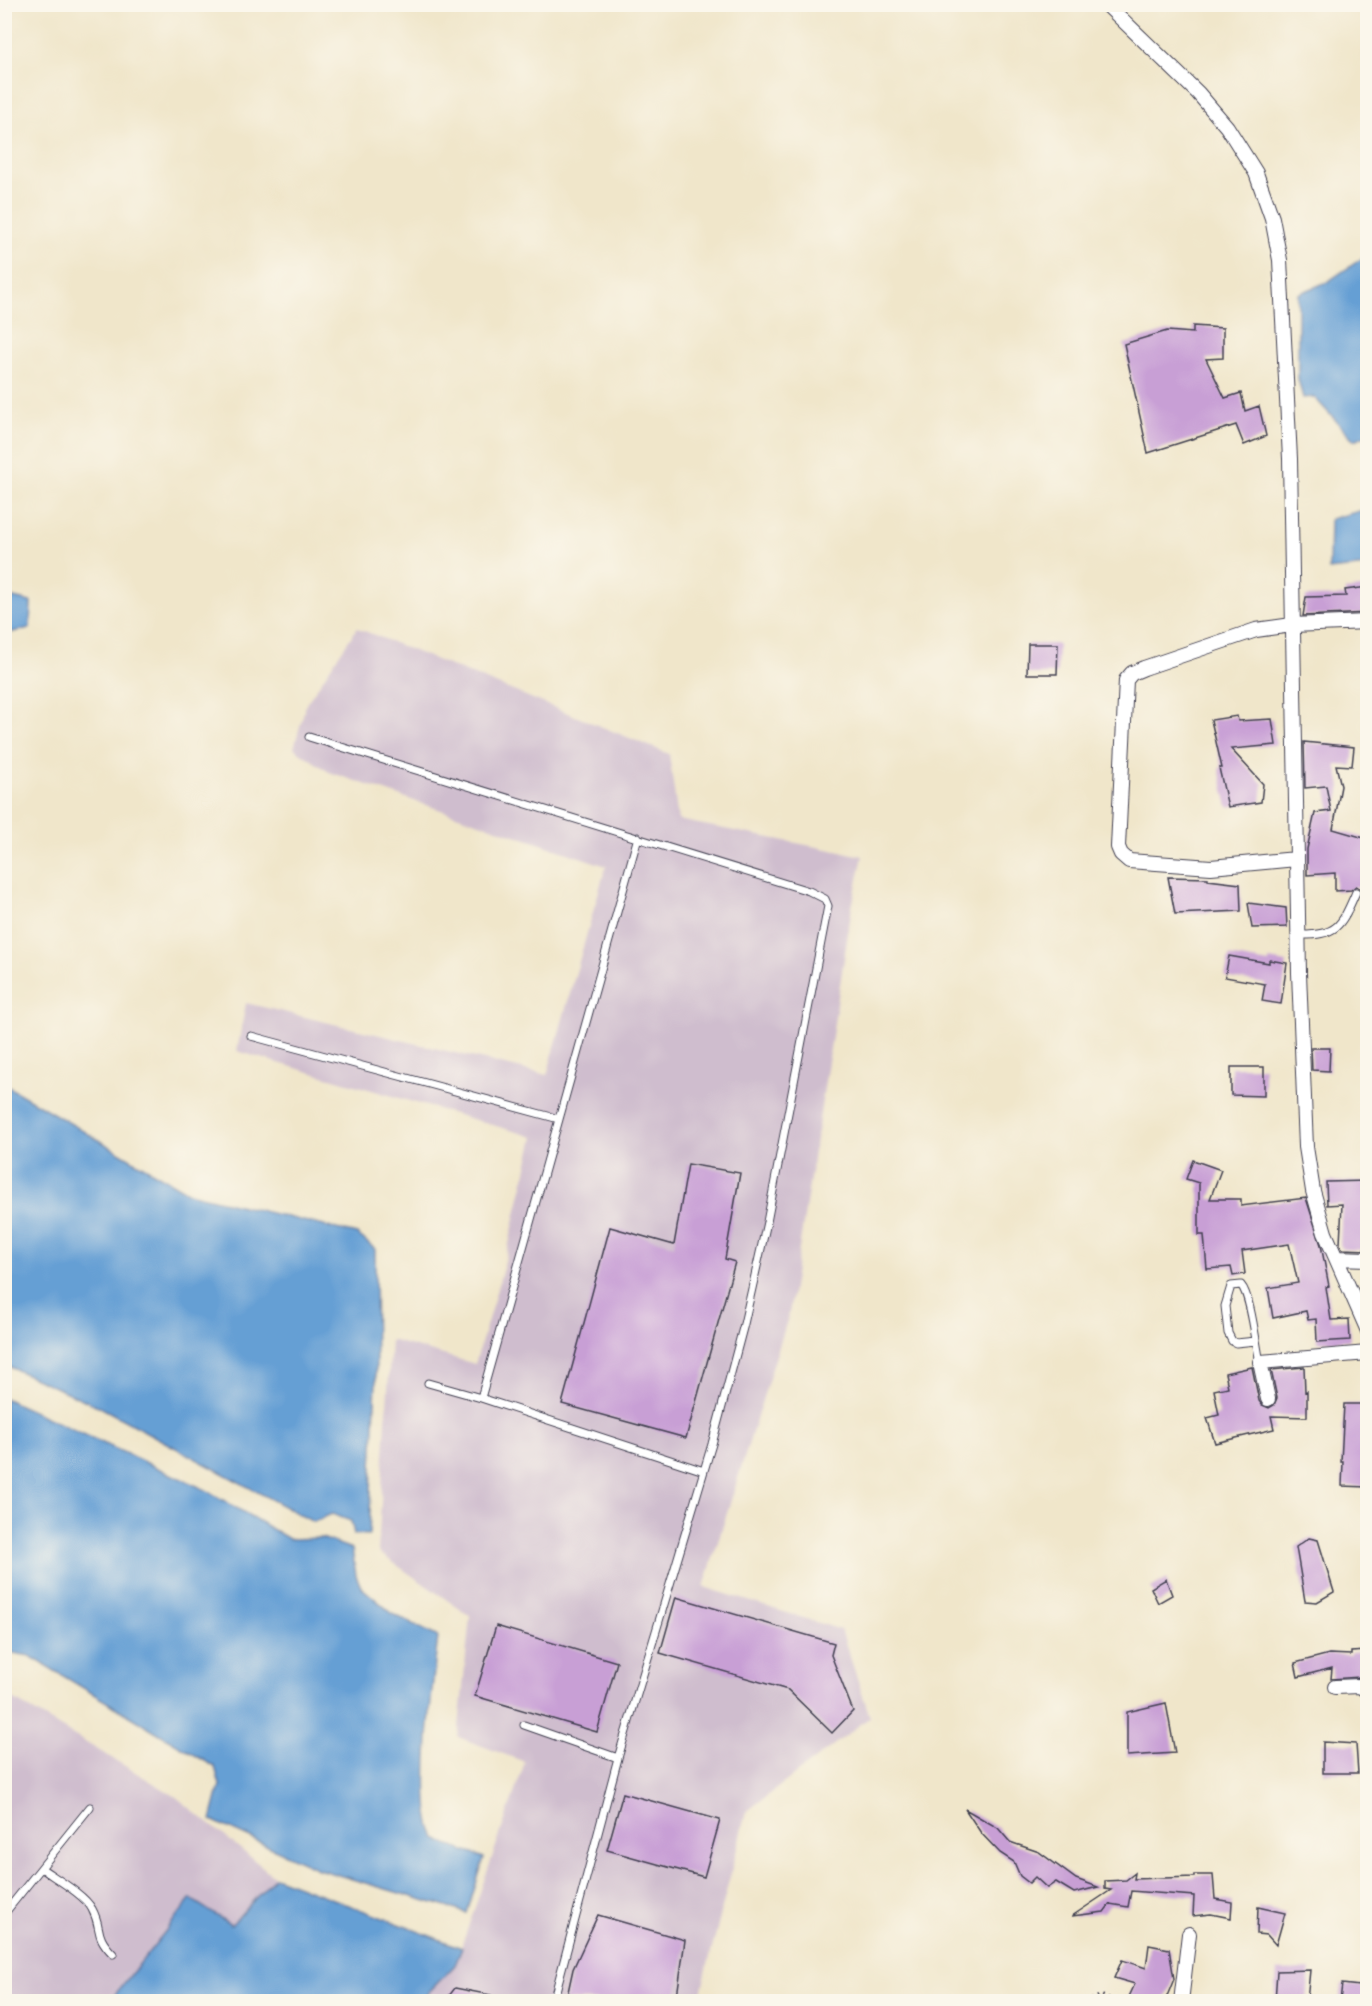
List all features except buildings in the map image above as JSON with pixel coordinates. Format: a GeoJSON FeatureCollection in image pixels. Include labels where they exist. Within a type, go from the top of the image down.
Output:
{"type":"FeatureCollection","features":[{"type":"Feature","properties":{"kind":"street"},"geometry":{"type":"LineString","coordinates":[[1106,4],[1198,93],[1227,127],[1256,172],[1272,218],[1281,260],[1290,459],[1296,859],[1306,1147],[1313,1191],[1325,1233],[1368,1331]]}},
{"type":"Feature","properties":{"kind":"street"},"geometry":{"type":"LineString","coordinates":[[1296,859],[1211,867],[1129,861],[1121,854],[1118,846],[1126,680],[1132,673],[1144,668],[1256,630],[1292,625],[1368,622]]}},
{"type":"Feature","properties":{"kind":"street"},"geometry":{"type":"LineString","coordinates":[[1336,1258],[1368,1259]]}},
{"type":"Feature","properties":{"kind":"street"},"geometry":{"type":"LineString","coordinates":[[1268,1399],[1260,1362],[1368,1353]]}},
{"type":"Feature","properties":{"kind":"street"},"geometry":{"type":"LineString","coordinates":[[1335,1687],[1360,1686],[1368,1692]]}},
{"type":"Feature","properties":{"kind":"street"},"geometry":{"type":"LineString","coordinates":[[1181,2001],[1189,1934]]}},
{"type":"Feature","properties":{"kind":"lane"},"geometry":{"type":"LineString","coordinates":[[309,737],[809,891],[825,899],[828,906],[767,1222],[744,1324],[704,1471],[618,1758],[553,2001]]}},
{"type":"Feature","properties":{"kind":"lane"},"geometry":{"type":"LineString","coordinates":[[481,1398],[638,837]]}},
{"type":"Feature","properties":{"kind":"lane"},"geometry":{"type":"LineString","coordinates":[[1298,935],[1320,936],[1333,930],[1345,916],[1356,892]]}},
{"type":"Feature","properties":{"kind":"lane"},"geometry":{"type":"LineString","coordinates":[[251,1036],[559,1119]]}},
{"type":"Feature","properties":{"kind":"lane"},"geometry":{"type":"LineString","coordinates":[[1256,1341],[1236,1343],[1232,1341],[1228,1333],[1225,1306],[1231,1286],[1241,1285],[1244,1288],[1256,1341],[1260,1362]]}},
{"type":"Feature","properties":{"kind":"lane"},"geometry":{"type":"LineString","coordinates":[[428,1383],[481,1398],[704,1471]]}},
{"type":"Feature","properties":{"kind":"lane"},"geometry":{"type":"LineString","coordinates":[[524,1725],[618,1758]]}},
{"type":"Feature","properties":{"kind":"lane"},"geometry":{"type":"LineString","coordinates":[[4,1914],[90,1807]]}},
{"type":"Feature","properties":{"kind":"lane"},"geometry":{"type":"LineString","coordinates":[[41,1868],[91,1906],[103,1944],[113,1954]]}},
{"type":"Feature","properties":{"kind":"path"},"geometry":{"type":"LineString","coordinates":[[1086,2001],[1101,1995],[1115,2001]]}},
{"type":"Feature","properties":{"kind":"shaded area"},"geometry":{"type":"Polygon","coordinates":[[[357,628],[669,754],[678,820],[863,856],[852,907],[789,1314],[704,1587],[841,1630],[870,1717],[746,1812],[699,2001],[419,2001],[455,1965],[525,1762],[458,1737],[470,1616],[378,1552],[391,1340],[475,1364],[504,1265],[534,1137],[237,1051],[246,1003],[547,1075],[606,866],[329,772],[294,748],[306,704],[357,628]]]}},
{"type":"Feature","properties":{"kind":"shaded area"},"geometry":{"type":"Polygon","coordinates":[[[13,1699],[175,1796],[275,1877],[230,1926],[191,1900],[110,2001],[5,2002],[4,1711],[13,1699]]]}},
{"type":"Feature","properties":{"kind":"water"},"geometry":{"type":"Polygon","coordinates":[[[1367,255],[1367,435],[1354,440],[1314,397],[1303,398],[1298,379],[1298,294],[1327,282],[1367,255]]]}},
{"type":"Feature","properties":{"kind":"water"},"geometry":{"type":"Polygon","coordinates":[[[1367,509],[1367,566],[1329,570],[1330,519],[1367,509]]]}},
{"type":"Feature","properties":{"kind":"water"},"geometry":{"type":"Polygon","coordinates":[[[5,596],[31,602],[30,628],[5,634],[5,596]]]}},
{"type":"Feature","properties":{"kind":"water"},"geometry":{"type":"Polygon","coordinates":[[[5,1085],[189,1193],[357,1234],[375,1249],[376,1382],[369,1535],[354,1534],[351,1521],[332,1514],[313,1522],[100,1407],[5,1365],[5,1085]]]}},
{"type":"Feature","properties":{"kind":"water"},"geometry":{"type":"Polygon","coordinates":[[[4,1398],[206,1490],[289,1539],[322,1538],[352,1549],[356,1575],[361,1587],[393,1614],[438,1637],[428,1743],[427,1804],[431,1826],[437,1839],[484,1858],[467,1913],[318,1869],[211,1820],[220,1785],[215,1767],[30,1656],[13,1653],[5,1647],[4,1398]]]}},
{"type":"Feature","properties":{"kind":"water"},"geometry":{"type":"Polygon","coordinates":[[[275,1877],[462,1948],[455,1965],[420,2001],[110,2001],[191,1899],[231,1925],[275,1877]]]}}]}
